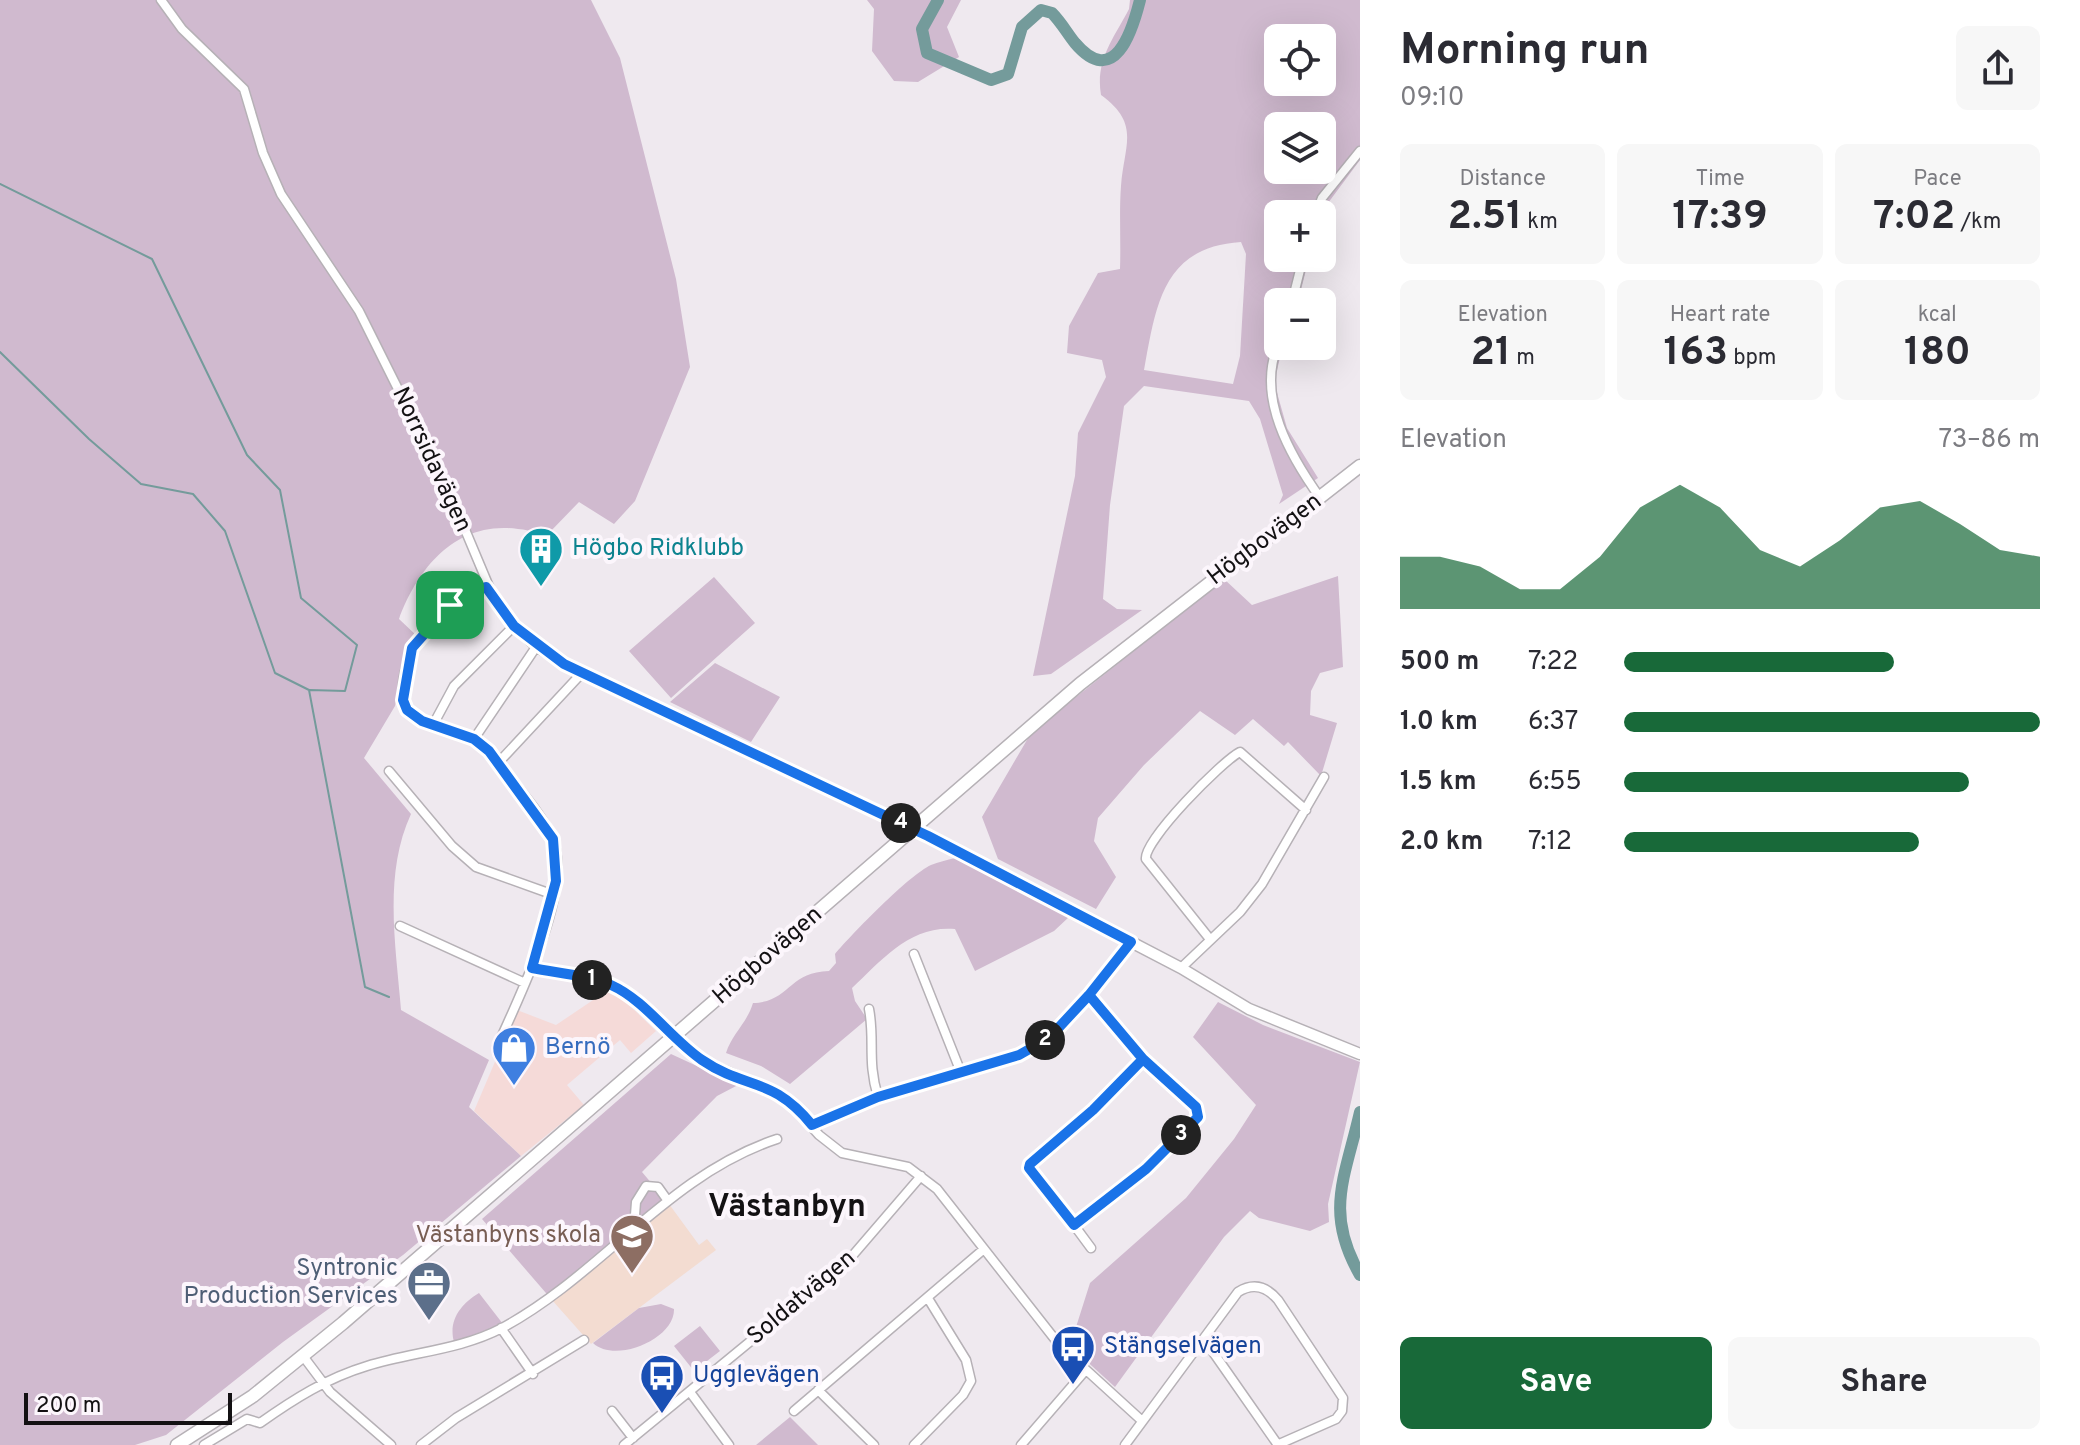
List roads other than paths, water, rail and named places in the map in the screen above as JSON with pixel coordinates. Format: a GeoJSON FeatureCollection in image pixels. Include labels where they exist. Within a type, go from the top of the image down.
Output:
{"type":"FeatureCollection","features":[{"type":"Feature","properties":{"kind":"main road","name":"Högbovägen"},"geometry":{"type":"LineString","coordinates":[[177,1445],[253,1396],[303,1356],[1080,684],[1360,466]]}},
{"type":"Feature","properties":{"kind":"street","name":"Norrsidavägen"},"geometry":{"type":"LineString","coordinates":[[161,0],[182,29],[244,89],[263,153],[281,194],[359,311],[448,489],[486,587],[514,626],[536,647],[581,674],[914,829]]}},
{"type":"Feature","properties":{"kind":"street"},"geometry":{"type":"LineString","coordinates":[[1321,200],[1360,151]]}},
{"type":"Feature","properties":{"kind":"street"},"geometry":{"type":"LineString","coordinates":[[1272,360],[1270,388],[1278,420],[1294,458],[1321,499]]}},
{"type":"Feature","properties":{"kind":"street"},"geometry":{"type":"LineString","coordinates":[[486,587],[455,601],[410,653],[404,704],[412,714],[433,725],[474,739],[499,762],[553,839],[557,863],[554,895],[532,968],[497,1047]]}},
{"type":"Feature","properties":{"kind":"street"},"geometry":{"type":"LineString","coordinates":[[433,725],[454,686],[514,626]]}},
{"type":"Feature","properties":{"kind":"street"},"geometry":{"type":"LineString","coordinates":[[474,739],[536,647]]}},
{"type":"Feature","properties":{"kind":"street"},"geometry":{"type":"LineString","coordinates":[[499,762],[581,674]]}},
{"type":"Feature","properties":{"kind":"street"},"geometry":{"type":"LineString","coordinates":[[1209,938],[1146,859],[1149,846],[1184,803],[1240,752],[1306,810]]}},
{"type":"Feature","properties":{"kind":"street"},"geometry":{"type":"LineString","coordinates":[[389,771],[452,846],[476,867],[554,895]]}},
{"type":"Feature","properties":{"kind":"street"},"geometry":{"type":"LineString","coordinates":[[1181,968],[1209,938],[1240,912],[1262,884],[1324,777]]}},
{"type":"Feature","properties":{"kind":"street"},"geometry":{"type":"LineString","coordinates":[[914,829],[1181,968],[1249,1009],[1360,1054]]}},
{"type":"Feature","properties":{"kind":"street"},"geometry":{"type":"LineString","coordinates":[[400,926],[525,983]]}},
{"type":"Feature","properties":{"kind":"street"},"geometry":{"type":"LineString","coordinates":[[812,1125],[878,1097],[1030,1050],[1049,1038],[1089,995],[1131,942]]}},
{"type":"Feature","properties":{"kind":"street"},"geometry":{"type":"LineString","coordinates":[[914,954],[960,1070]]}},
{"type":"Feature","properties":{"kind":"street"},"geometry":{"type":"LineString","coordinates":[[532,968],[610,985],[714,1068],[784,1096],[842,1153],[901,1165],[921,1176],[937,1189],[1061,1347],[1140,1419]]}},
{"type":"Feature","properties":{"kind":"street"},"geometry":{"type":"LineString","coordinates":[[1074,1225],[1146,1169],[1198,1117],[1196,1107],[1143,1059],[1089,995]]}},
{"type":"Feature","properties":{"kind":"street"},"geometry":{"type":"LineString","coordinates":[[869,1009],[872,1025],[870,1064],[878,1097]]}},
{"type":"Feature","properties":{"kind":"street"},"geometry":{"type":"LineString","coordinates":[[1091,1248],[1029,1168],[1030,1164],[1093,1110],[1143,1059]]}},
{"type":"Feature","properties":{"kind":"street"},"geometry":{"type":"LineString","coordinates":[[204,1445],[247,1419],[260,1423],[323,1382],[369,1365],[464,1344],[501,1328],[534,1308],[712,1166],[743,1150],[777,1139]]}},
{"type":"Feature","properties":{"kind":"street","name":"Soldatvägen"},"geometry":{"type":"LineString","coordinates":[[624,1445],[847,1262],[921,1176]]}},
{"type":"Feature","properties":{"kind":"street"},"geometry":{"type":"LineString","coordinates":[[634,1228],[636,1202],[646,1186],[658,1187],[668,1201]]}},
{"type":"Feature","properties":{"kind":"street"},"geometry":{"type":"LineString","coordinates":[[794,1411],[929,1300],[984,1249]]}},
{"type":"Feature","properties":{"kind":"street"},"geometry":{"type":"LineString","coordinates":[[1125,1445],[1140,1419],[1201,1341],[1243,1289],[1261,1287],[1278,1300],[1343,1398],[1342,1411],[1336,1419],[1278,1445],[1213,1352],[1201,1341]]}},
{"type":"Feature","properties":{"kind":"street"},"geometry":{"type":"LineString","coordinates":[[914,1445],[963,1395],[971,1381],[966,1360],[929,1300]]}},
{"type":"Feature","properties":{"kind":"street"},"geometry":{"type":"LineString","coordinates":[[501,1328],[533,1374]]}},
{"type":"Feature","properties":{"kind":"street"},"geometry":{"type":"LineString","coordinates":[[421,1445],[456,1418],[533,1374],[584,1340]]}},
{"type":"Feature","properties":{"kind":"street"},"geometry":{"type":"LineString","coordinates":[[303,1356],[323,1382],[391,1445]]}},
{"type":"Feature","properties":{"kind":"street"},"geometry":{"type":"LineString","coordinates":[[1021,1445],[1085,1371]]}},
{"type":"Feature","properties":{"kind":"street"},"geometry":{"type":"LineString","coordinates":[[818,1390],[874,1445]]}},
{"type":"Feature","properties":{"kind":"street"},"geometry":{"type":"LineString","coordinates":[[690,1392],[729,1445]]}},
{"type":"Feature","properties":{"kind":"street"},"geometry":{"type":"LineString","coordinates":[[612,1411],[633,1438]]}},
{"type":"Feature","properties":{"kind":"waterway"},"geometry":{"type":"LineString","coordinates":[[938,0],[922,29],[927,53],[991,80],[1008,74],[1022,27],[1041,10],[1052,13],[1075,43],[1089,56],[1100,60],[1111,58],[1119,51],[1132,27],[1140,0]]}},
{"type":"Feature","properties":{"kind":"waterway"},"geometry":{"type":"LineString","coordinates":[[0,184],[152,259],[247,455],[280,490],[301,598],[357,645],[345,691],[310,690]]}},
{"type":"Feature","properties":{"kind":"waterway"},"geometry":{"type":"LineString","coordinates":[[0,352],[89,439],[141,484],[193,494],[225,531],[275,673],[309,690],[365,987],[389,997]]}},
{"type":"Feature","properties":{"kind":"waterway"},"geometry":{"type":"LineString","coordinates":[[1360,1112],[1344,1176],[1340,1213],[1349,1253],[1360,1275]]}},
{"type":"Feature","properties":{"kind":"place","name":"Högbo Ridklubb"},"geometry":{"type":"Point","coordinates":[541,588]}},
{"type":"Feature","properties":{"kind":"place","name":"Bernö"},"geometry":{"type":"Point","coordinates":[514,1087]}},
{"type":"Feature","properties":{"kind":"place","name":"Västanbyns skola"},"geometry":{"type":"Point","coordinates":[632,1275]}},
{"type":"Feature","properties":{"kind":"place","name":"Syntronic Production Services"},"geometry":{"type":"Point","coordinates":[429,1322]}},
{"type":"Feature","properties":{"kind":"place","name":"Stängselvägen"},"geometry":{"type":"Point","coordinates":[1073,1386]}},
{"type":"Feature","properties":{"kind":"place","name":"Ugglevägen"},"geometry":{"type":"Point","coordinates":[662,1415]}},
{"type":"Feature","properties":{"kind":"district","name":"Västanbyn"},"geometry":{"type":"Point","coordinates":[787,1208]}}]}
